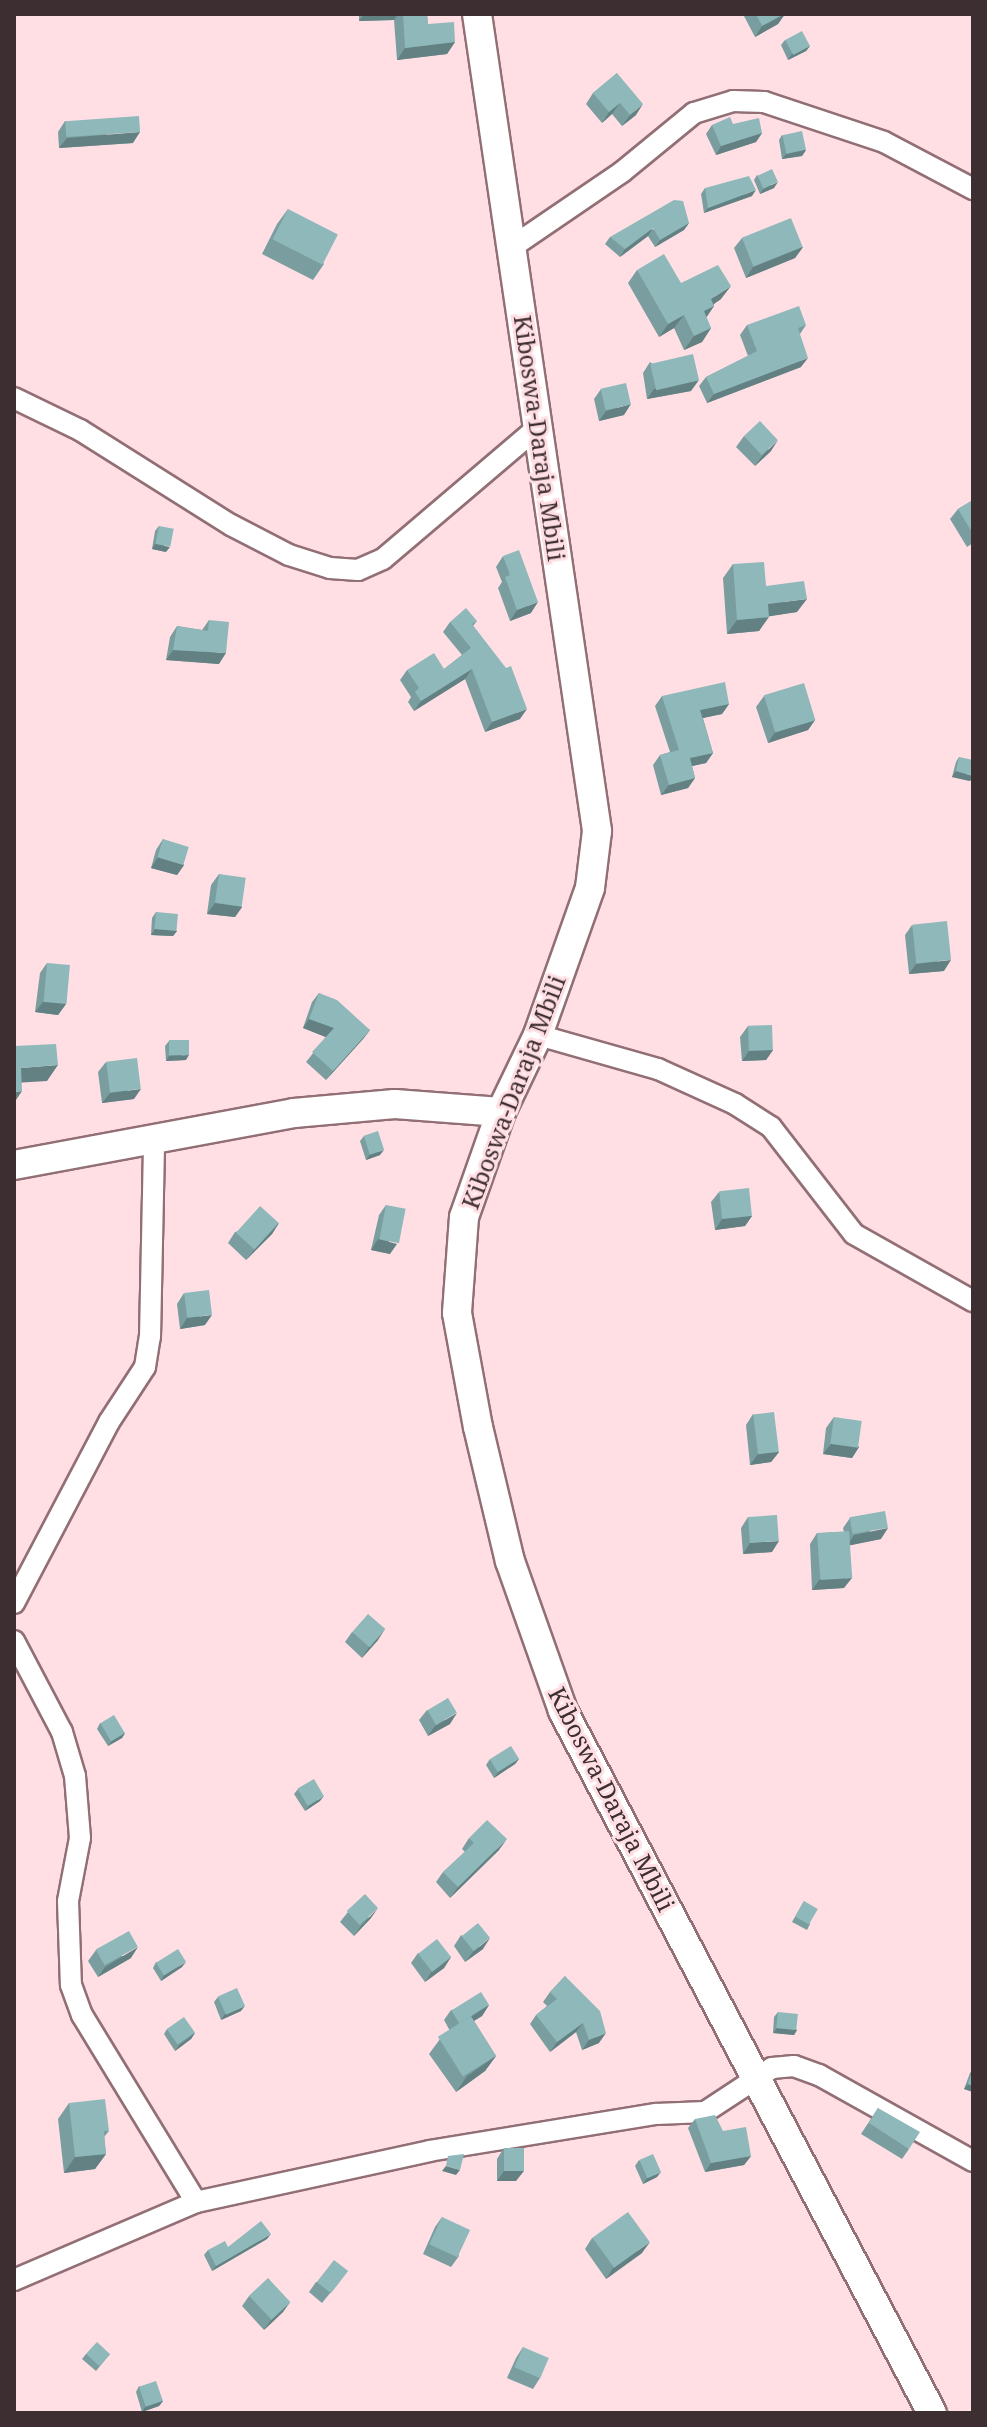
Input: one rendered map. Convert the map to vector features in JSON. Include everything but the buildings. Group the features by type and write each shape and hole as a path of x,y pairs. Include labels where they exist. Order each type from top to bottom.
{"main road":[{"name":"Kiboswa-Daraja Mbili","path":"477,14 597,831 590,888 538,1035 501,1112 464,1217 457,1313 510,1561 563,1711 932,2413"},
{"path":"14,1165 294,1113 395,1104 501,1112"}],"street":[{"path":"512,247 622,172 694,113 733,101 764,102 854,131 973,189"},
{"path":"14,398 80,430 231,525 289,555 330,568 358,570 383,559 538,427"},
{"path":"538,1035 658,1069 735,1104 771,1127 854,1234 973,1301"},
{"path":"14,1603 109,1422 145,1367 150,1337 154,1138"},
{"path":"14,1641 62,1732 75,1776 80,1838 68,1901 71,1985 90,2029 196,2202"},
{"path":"14,2280 196,2202 429,2151 656,2114 705,2112 772,2068 794,2066 819,2075 973,2161"}]}
